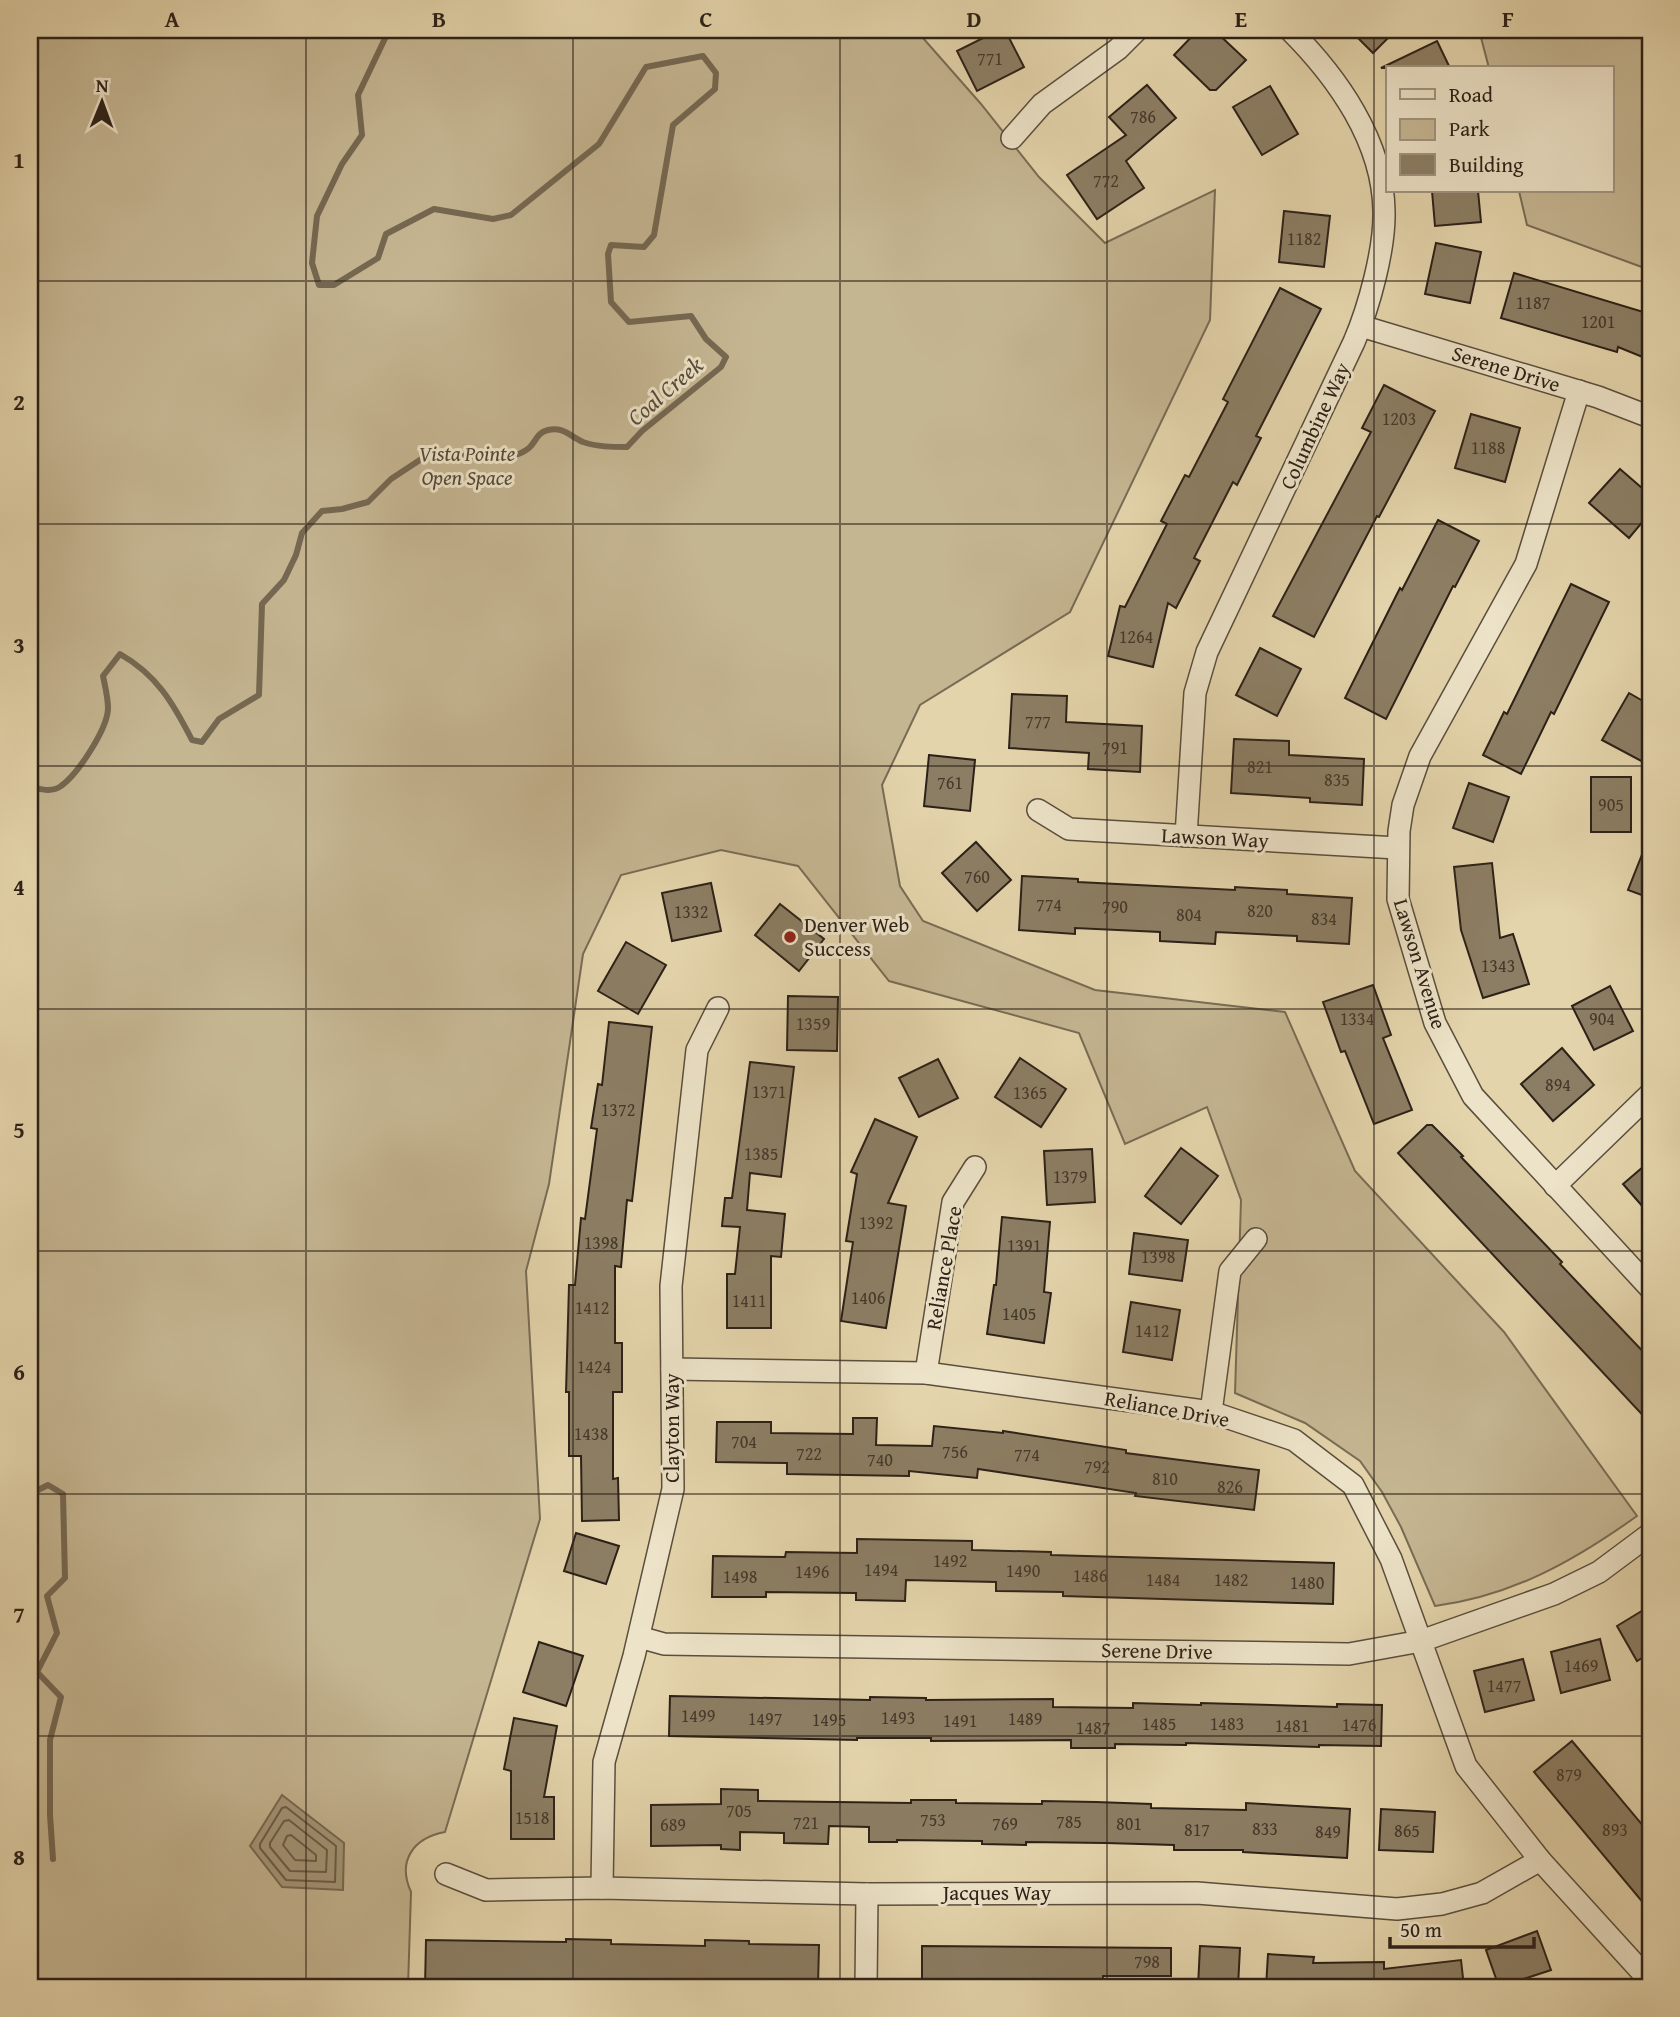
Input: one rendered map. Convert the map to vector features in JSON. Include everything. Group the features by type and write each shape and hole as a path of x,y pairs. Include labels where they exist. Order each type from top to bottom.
{"street":[{"path":"1012,138 1042,104 1118,48 1137,30"},
{"name":"Columbine Way","path":"1186,836 1195,693 1207,652 1361,326 1379,253 1384,212 1379,174 1367,140 1345,94 1290,30"},
{"name":"Serene Drive","path":"1361,326 1579,391 1650,416"},
{"name":"Lawson Avenue","path":"1579,391 1526,564 1420,756 1403,805 1397,848 1398,899 1435,1023 1473,1096 1650,1288"},
{"name":"Lawson Way","path":"1038,810 1069,829 1397,848"},
{"name":"Clayton Way","path":"602,1888 604,1762 639,1637 673,1489 671,1286 697,1050 718,1008"},
{"path":"1555,1186 1650,1094"},
{"name":"Reliance Place","path":"926,1373 953,1202 975,1167"},
{"path":"1211,1412 1230,1271 1256,1239"},
{"name":"Reliance Drive","path":"672,1369 926,1373 1211,1412 1294,1440 1353,1485 1391,1559 1466,1766 1540,1860 1650,1981"},
{"name":"Serene Drive","path":"639,1637 663,1644 1349,1654 1421,1641 1554,1594 1599,1572 1650,1534"},
{"name":"Jacques Way","path":"446,1874 486,1890 602,1888 867,1894 1197,1893 1397,1909 1442,1904 1482,1893 1540,1860"},
{"path":"867,1894 867,1986"}],"green space":[{"name":"Vista Pointe Open Space","path":"30,30 916,30 981,104 1039,177 1105,243 1215,190 1210,320 1070,612 920,705 882,785 900,886 923,921 1095,990 1285,1012 1355,1171 1504,1332 1637,1516 1590,1548 1541,1574 1490,1594 1435,1606 1401,1527 1382,1492 1360,1461 1305,1423 1235,1393 1241,1200 1207,1107 1125,1144 1079,1033 889,981 798,866 721,850 621,875 583,954 549,1184 526,1271 540,1519 445,1832 416,1845 407,1861 407,1881 411,1892 408,1987 30,1987"},
{"path":"1479,30 1650,30 1650,270 1527,225 1519,192 1614,192 1614,66 1488,66"}],"water":[{"path":"282,1795 344,1843 343,1890 282,1887 250,1846"}],"building":[{"path":"999,30 1005,30 1024,67 977,91 957,51"},
{"path":"1198,30 1214,30 1246,60 1216,90 1210,90 1174,55"},
{"path":"1350,30 1396,30 1373,53"},
{"path":"1437,41 1449,66 1386,66 1381,68"},
{"path":"1147,85 1176,118 1126,161 1144,188 1097,219 1067,175 1126,135 1109,117"},
{"path":"1270,86 1298,134 1262,155 1233,107"},
{"path":"1432,192 1478,192 1481,222 1435,226"},
{"path":"1284,211 1330,216 1324,267 1279,262"},
{"path":"1436,243 1481,252 1470,303 1425,294"},
{"path":"1514,273 1650,314 1650,360 1618,347 1617,352 1501,318"},
{"path":"1280,288 1321,309 1256,436 1261,438 1237,485 1233,482 1194,558 1200,561 1176,608 1168,603 1153,667 1108,656 1120,606 1125,607 1167,524 1161,521 1185,475 1189,477 1228,402 1223,399"},
{"path":"1384,385 1435,411 1314,637 1273,616 1371,432 1362,428"},
{"path":"1471,414 1520,428 1505,482 1455,468"},
{"path":"1620,469 1650,495 1650,513 1629,538 1589,503"},
{"path":"1438,520 1479,541 1455,587 1453,586 1386,719 1345,698 1400,588 1402,590"},
{"path":"1571,584 1609,602 1521,774 1483,755 1504,712 1507,714"},
{"path":"1260,648 1301,669 1277,716 1236,695"},
{"path":"1629,693 1650,705 1650,754 1645,763 1602,740"},
{"path":"1012,694 1067,696 1066,722 1142,726 1140,772 1088,769 1089,753 1009,748"},
{"path":"1234,739 1289,741 1289,755 1364,759 1362,805 1310,802 1310,798 1231,793"},
{"path":"929,755 975,760 970,811 924,806"},
{"path":"1591,777 1631,777 1631,832 1591,832"},
{"path":"1469,783 1509,797 1493,842 1453,828"},
{"path":"1650,837 1650,898 1628,890"},
{"path":"976,842 1011,880 977,911 942,873"},
{"path":"1492,863 1500,938 1513,934 1529,984 1483,998 1461,930 1454,867"},
{"path":"1022,876 1078,879 1078,882 1287,890 1287,894 1352,898 1349,944 1297,941 1297,936 1216,932 1215,944 1160,941 1160,932 1075,928 1075,934 1019,930"},
{"path":"711,883 721,931 672,941 662,893"},
{"name":"Denver Web Success","path":"780,904 824,939 799,971 755,935"},
{"path":"626,942 666,965 638,1014 598,991"},
{"path":"1373,985 1391,1035 1383,1038 1412,1110 1374,1124 1345,1051 1341,1052 1323,1002"},
{"path":"1610,986 1633,1031 1594,1050 1572,1006"},
{"path":"788,996 838,997 837,1051 787,1050"},
{"path":"609,1022 652,1027 632,1201 627,1200 621,1267 615,1266 615,1343 622,1343 622,1392 613,1392 613,1479 618,1478 619,1520 582,1521 581,1456 569,1456 569,1392 566,1392 569,1285 575,1285 581,1218 585,1219 597,1129 591,1128 598,1084 602,1085"},
{"path":"1562,1048 1594,1085 1553,1121 1521,1084"},
{"path":"1020,1058 1066,1089 1041,1127 995,1097"},
{"path":"938,1059 958,1098 919,1117 899,1078"},
{"path":"750,1062 794,1067 781,1177 750,1173 747,1210 785,1214 781,1257 771,1256 771,1328 727,1328 727,1274 735,1274 740,1227 722,1226 725,1198 732,1198"},
{"path":"875,1119 917,1137 888,1203 906,1206 886,1328 841,1321 853,1242 846,1241 857,1174 851,1172"},
{"path":"1427,1125 1432,1125 1463,1156 1461,1157 1650,1359 1650,1423 1398,1153"},
{"path":"1181,1148 1218,1176 1181,1224 1145,1196"},
{"path":"1092,1149 1095,1202 1047,1205 1044,1151"},
{"path":"1650,1161 1650,1215 1623,1184"},
{"path":"1002,1217 1050,1222 1044,1292 1051,1293 1044,1343 987,1334 996,1285"},
{"path":"1134,1233 1188,1240 1182,1281 1129,1274"},
{"path":"1131,1302 1180,1310 1172,1360 1123,1352"},
{"path":"853,1418 877,1418 876,1445 932,1446 934,1426 1003,1431 1126,1450 1126,1453 1259,1470 1254,1510 1135,1496 1136,1493 978,1469 977,1478 909,1471 909,1476 787,1474 787,1463 716,1462 717,1422 771,1422 771,1433 853,1434"},
{"path":"576,1533 619,1546 606,1584 564,1571"},
{"path":"857,1539 972,1541 972,1550 1051,1552 1051,1555 1334,1563 1333,1604 1063,1596 1063,1592 996,1591 996,1582 906,1580 905,1601 856,1600 856,1593 766,1592 766,1597 712,1597 713,1556 785,1557 786,1552 857,1553"},
{"path":"1650,1606 1650,1653 1637,1661 1617,1626"},
{"path":"1600,1639 1610,1680 1561,1693 1551,1652"},
{"path":"539,1642 583,1656 566,1706 523,1692"},
{"path":"1523,1659 1534,1700 1485,1712 1474,1671"},
{"path":"670,1696 870,1700 870,1697 926,1700 1053,1699 1053,1707 1133,1708 1133,1703 1337,1707 1337,1704 1382,1705 1381,1746 1186,1743 1071,1748 1071,1740 931,1741 931,1738 857,1740 669,1736"},
{"path":"514,1718 557,1726 544,1797 554,1797 554,1839 511,1839 511,1771 504,1769"},
{"path":"1572,1741 1650,1834 1650,1911 1534,1772"},
{"path":"721,1789 758,1790 758,1801 911,1803 911,1800 956,1800 956,1803 1042,1804 1042,1801 1151,1804 1151,1808 1246,1810 1246,1803 1350,1809 1347,1858 1243,1850 1174,1850 1174,1845 1026,1842 1026,1845 982,1844 982,1841 897,1840 869,1842 869,1827 829,1826 828,1844 784,1843 784,1833 740,1832 740,1850 721,1849 721,1845 651,1846 651,1805 721,1804"},
{"path":"1381,1809 1435,1812 1433,1852 1379,1850"},
{"path":"1537,1931 1551,1970 1499,1987 1486,1950"},
{"path":"566,1939 611,1940 611,1944 705,1946 705,1940 819,1945 818,1986 566,1987 566,1984 470,1982 470,1987 425,1987 426,1940 566,1942"},
{"path":"922,1946 1171,1948 1171,1976 1103,1976 1103,1987 922,1986"},
{"path":"1200,1946 1240,1948 1238,1987 1198,1987"},
{"path":"1268,1954 1314,1957 1313,1963 1384,1962 1384,1969 1461,1960 1464,1987 1266,1987"}],"waterway":[{"name":"Coal Creek","path":"30,787 46,790 57,788 68,780 83,761 98,738 107,717 108,704 103,676 120,654 144,671 163,691 192,740 202,742 219,719 259,695 262,604 284,580 296,555 302,533 322,511 368,502 391,479 432,452 482,458 508,457 529,448 541,433 553,429 563,431 588,444 627,447 642,431 721,367 726,357 706,339 691,316 629,322 611,302 608,254 611,245 644,247 654,235 673,125 715,89 716,73 703,56 646,67 599,144 511,215 493,219 434,209 386,234 378,258 334,285 319,285 312,263 317,216 342,164 362,135 358,95 389,30"},
{"path":"30,1519 36,1491 48,1485 63,1494 65,1578 47,1596 57,1633 37,1672 61,1697 50,1740 53,1859"}],"place":[{"name":"Denver Web Success","path":"790,937"}]}
